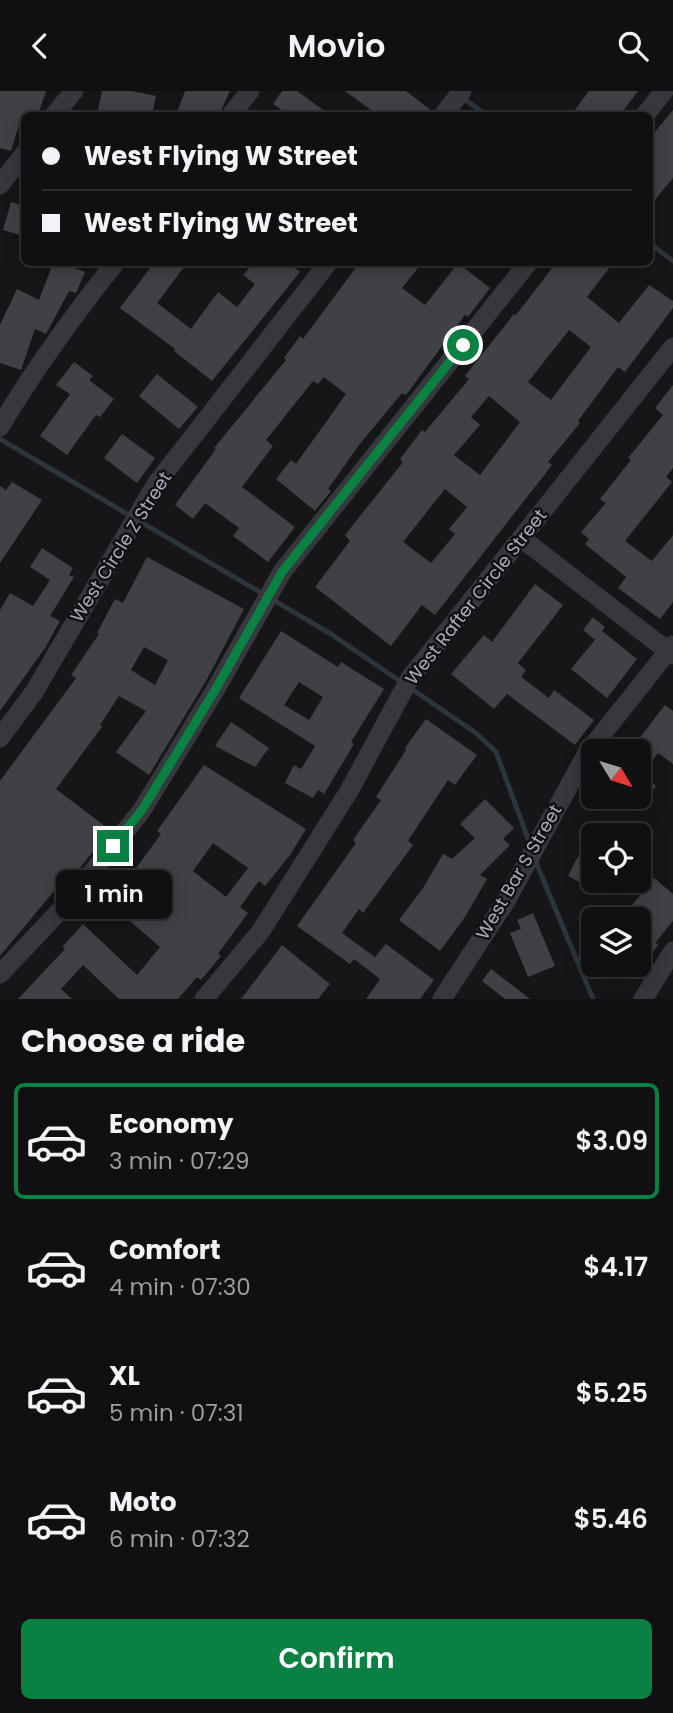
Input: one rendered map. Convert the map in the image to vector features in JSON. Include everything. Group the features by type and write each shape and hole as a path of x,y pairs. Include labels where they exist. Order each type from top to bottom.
{"street":[{"path":"56,112 74,91"},
{"path":"233,112 250,91"},
{"path":"445,112 462,91"},
{"path":"647,112 664,91"},
{"path":"0,185 21,158"},
{"path":"0,427 77,311 114,266"},
{"name":"West Circle Z Street","path":"0,738 34,692 156,484 326,266"},
{"path":"0,974 69,901 142,810 214,692 282,572 526,266"},
{"name":"West Rafter Circle Street","path":"204,999 261,931 349,791 410,678 673,347"},
{"path":"521,538 671,650"},
{"name":"West Bar S Street","path":"442,999 506,901 587,753 671,650"},
{"path":"643,999 673,951"}],"building":[{"path":"0,91 46,91 39,112 21,112 11,151 0,148"},
{"path":"102,91 132,91 156,96 153,112 98,112"},
{"path":"185,91 230,91 220,112 177,112"},
{"path":"282,91 297,91 326,112 285,112 273,104"},
{"path":"345,91 406,91 432,111 432,112 374,112"},
{"path":"589,91 638,91 622,112 573,112"},
{"path":"673,110 673,178 653,202 653,134"},
{"path":"11,202 21,205 21,235 3,230"},
{"path":"52,266 70,266 85,272 76,293 69,291 46,334 35,329 21,370 0,363 0,325 17,289 39,300"},
{"path":"152,266 185,266 157,303 191,329 218,292 237,307 255,284 243,275 251,266 292,266 300,272 212,381 120,308"},
{"path":"357,266 420,266 402,288 425,305 456,266 462,266 490,288 468,317 465,315 406,395 402,393 359,445 328,489 331,491 315,511 276,479 291,460 296,464 346,394 324,377 318,384 313,381 266,440 273,446 242,487 295,527 268,562 233,536 239,528 205,503 193,519 175,505 216,449 214,448 286,360 284,358 300,336 303,339"},
{"path":"554,266 611,266 587,297 619,323 649,285 673,301 673,308 625,372 618,367 578,421 580,423 548,462 552,465 435,615 422,605 391,646 315,587 350,541 345,535 403,462 400,459 422,430 425,432 469,379 465,376 514,314 516,315","holes":["569,330 591,347 551,400 528,382","489,396 520,422 480,475 454,455 480,425 471,417","445,489 467,507 449,529 455,534 431,563 403,542"]},
{"path":"74,362 93,376 89,380 114,399 100,417 96,415 67,455 40,436 70,394 56,385"},
{"path":"157,374 198,407 179,429 139,396"},
{"path":"673,385 673,468 666,477 672,482 625,541 652,561 673,535 673,602 660,619 618,588 626,577 585,544 589,539 581,532 606,503 600,499 631,460 628,458 663,415 655,408"},
{"path":"122,434 155,458 137,483 104,458"},
{"path":"12,482 42,500 0,563 0,486 6,490"},
{"path":"42,548 73,568 69,575 74,577 50,616 60,621 45,648 0,711 0,610 10,593 33,606 50,580 30,567"},
{"path":"147,557 244,609 206,681 149,775 116,752 146,711 119,696 100,725 102,727 56,789 110,830 60,893 58,895 54,891 0,956 0,781 76,678 71,675 99,634 97,633 115,599 123,603","holes":["144,647 168,660 155,685 131,670"]},
{"path":"535,584 563,605 518,663 526,670 521,677 549,698 554,690 594,720 575,745 507,694 494,709 451,674 484,635 492,642"},
{"path":"593,617 605,627 595,640 583,630"},
{"path":"281,631 338,667 341,662 384,689 351,742 354,744 324,794 318,790 313,798 285,783 294,765 301,769 315,746 239,698","holes":["299,682 323,697 309,720 284,705"]},
{"path":"602,631 637,659 607,698 571,669"},
{"path":"665,705 673,711 673,764 658,753 651,762 651,739 639,739"},
{"path":"426,719 477,755 455,785 448,780 408,841 413,845 363,913 359,909 342,933 375,957 386,944 434,980 420,999 366,999 380,979 354,959 350,964 297,926 356,843 353,840 381,800 376,797"},
{"path":"231,722 269,748 255,767 215,746"},
{"path":"204,765 306,829 290,855 265,886 259,881 240,907 248,913 218,954 221,956 201,980 197,977 178,999 119,999 83,965 61,989 72,999 18,999 65,949 63,946 83,924 137,975 160,947 110,904 161,834 157,831","holes":["213,843 248,868 226,897 193,871"]},
{"path":"485,799 514,828 503,839 510,845 480,875 487,879 465,917 440,951 399,920 423,888 443,854 452,859 475,838 460,824"},
{"path":"581,851 581,883 568,876"},
{"path":"654,878 673,894 673,921 655,943 658,945 651,955 651,907 631,907 642,893 651,893 651,882"},
{"path":"533,913 555,966 528,977 510,933 521,929 517,920"},
{"path":"282,945 330,984 318,999 241,999"},
{"path":"491,969 530,999 505,999 482,981"}],"waterway":[{"path":"463,98 482,112"},
{"path":"653,246 673,261"},
{"path":"0,439 331,634 476,733 496,752 530,844"},
{"path":"535,860 593,999"}],"route":[{"path":"113,846 142,810 214,692 282,572 463,345"}]}
